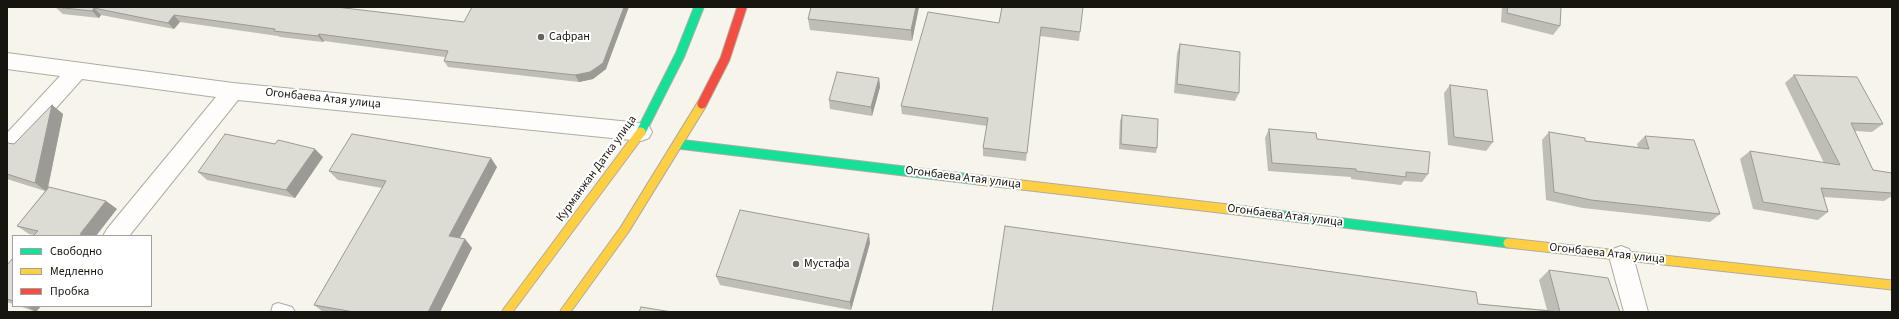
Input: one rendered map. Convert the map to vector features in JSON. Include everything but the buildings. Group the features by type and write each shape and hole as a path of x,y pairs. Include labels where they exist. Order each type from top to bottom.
{"street":[{"name":"Курманжан Датка улица","path":"507,312 641,132 680,55 699,7"},
{"path":"565,312 625,228 705,99 725,59 742,7"},
{"name":"Огонбаева Атая улица","path":"7,61 233,91 641,132"},
{"path":"7,148 78,70"},
{"path":"116,235 233,91"},
{"name":"Огонбаева Атая улица","path":"678,144 1621,256 1892,285"},
{"path":"1621,256 1636,312"}],"traffic: fast":[{"path":"641,132 680,55 699,7"},
{"path":"678,144 979,180"},
{"path":"1245,211 1508,243"}],"traffic: slow":[{"path":"565,312 625,229 702,104"},
{"path":"507,312 641,132"},
{"path":"979,180 1245,211"},
{"path":"1508,243 1892,285"}],"traffic: jam":[{"path":"702,104 725,59 742,7"}],"place":[{"name":"Сафран","path":"541,37"},
{"name":"Мустафа","path":"796,264"}]}
